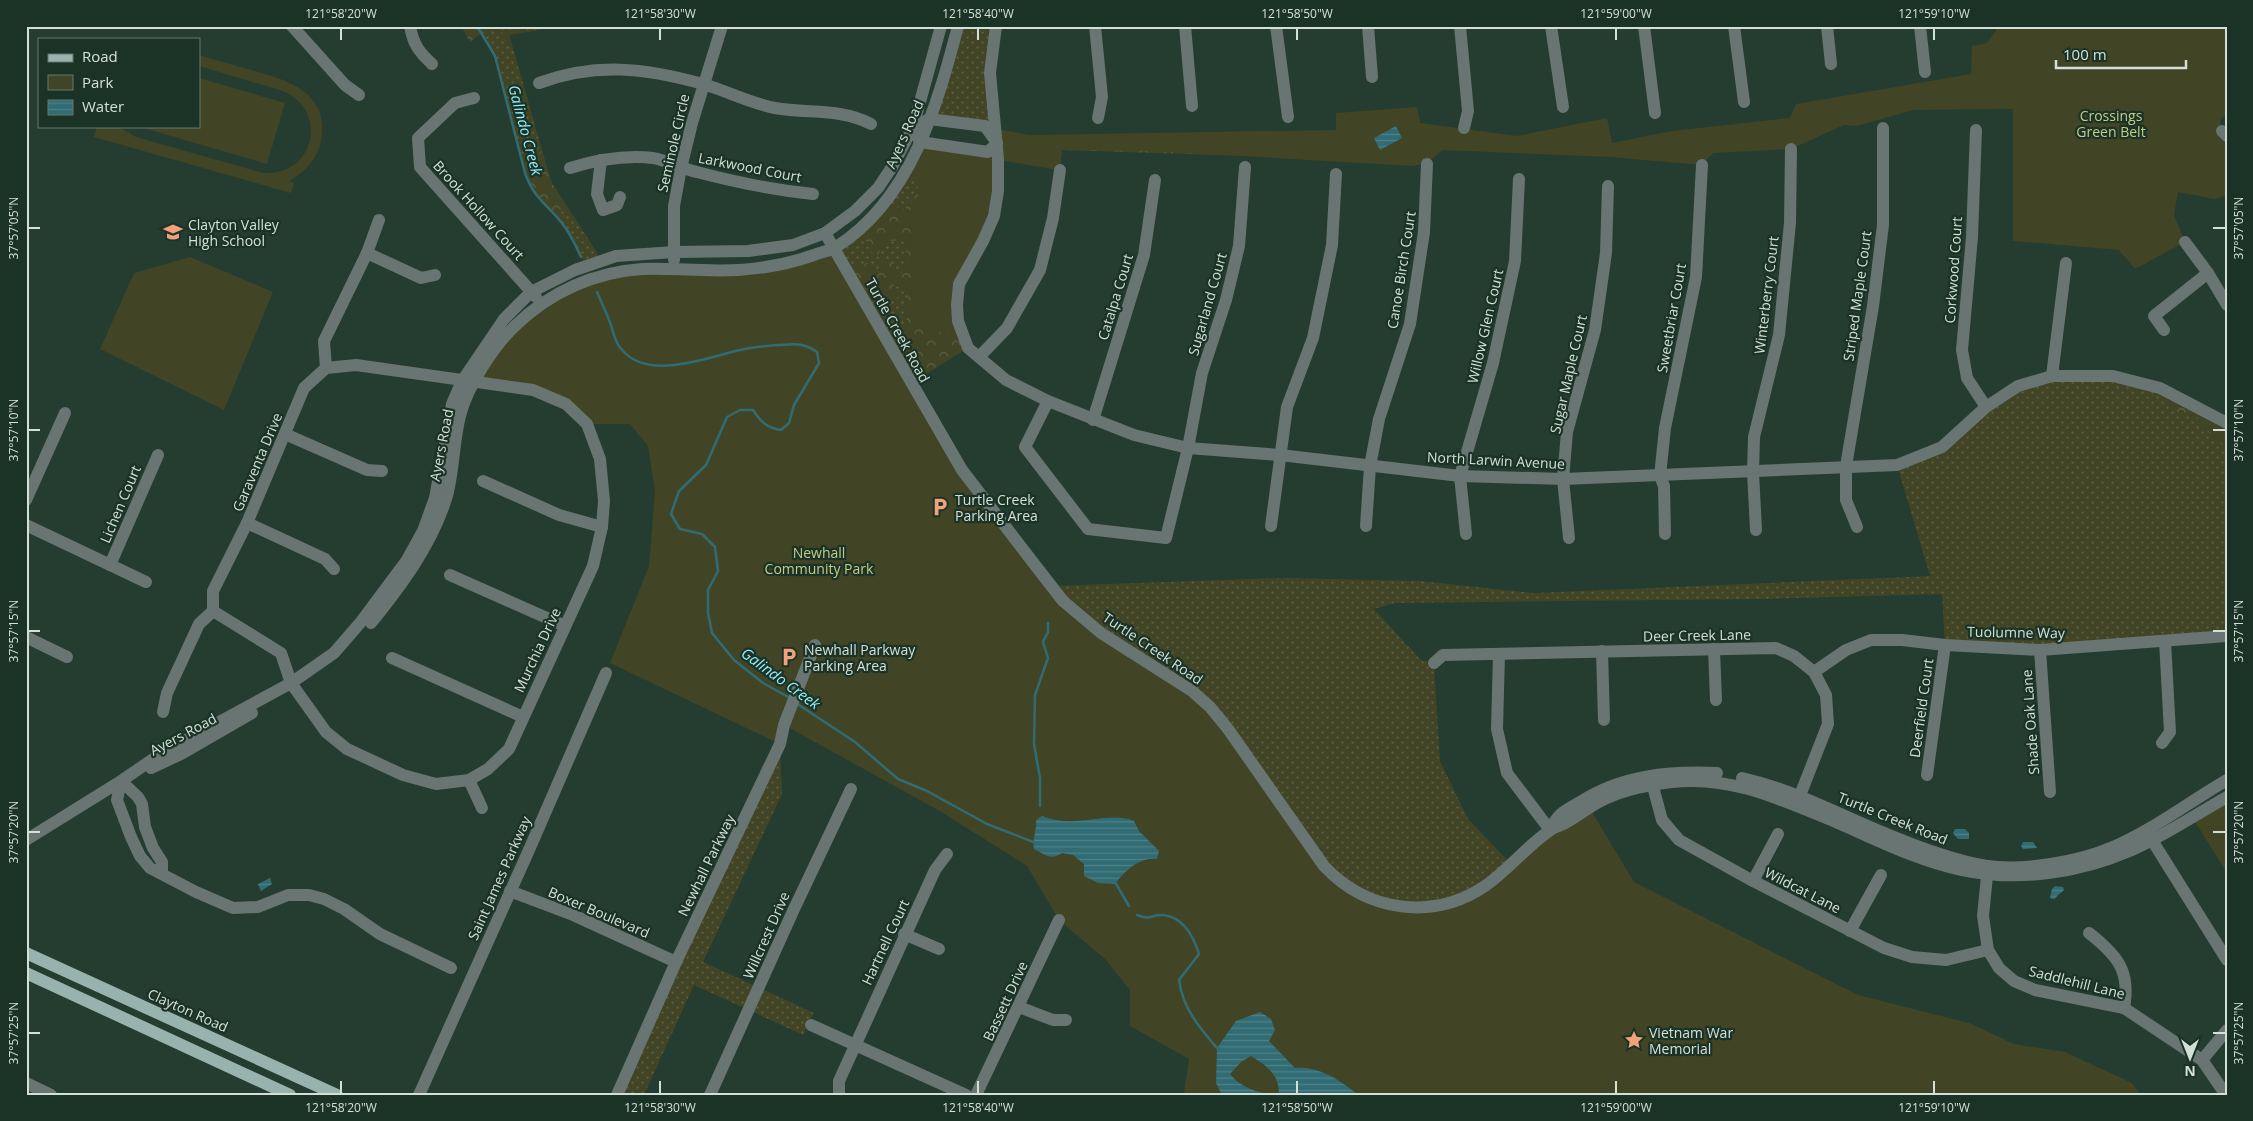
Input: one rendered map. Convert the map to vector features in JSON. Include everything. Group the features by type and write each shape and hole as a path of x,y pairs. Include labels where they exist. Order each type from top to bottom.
{"main road":[{"name":"Clayton Road","path":"26,953 337,1095"},
{"path":"26,973 290,1095"}],"street":[{"path":"292,26 345,85 359,95"},
{"path":"410,26 412,40 417,51 432,64"},
{"name":"Seminole Circle","path":"674,269 674,206 681,168 703,84 722,26"},
{"name":"Ayers Road","path":"294,686 334,653 360,623 407,560 422,531 435,498 452,404 462,381 504,319 531,292 575,270 616,256 674,252 757,250 793,246 825,233 855,211 878,188 892,167 913,127 941,26"},
{"name":"Ayers Road","path":"26,840 121,781 181,754 294,686 336,659 370,624 400,587 429,539 446,498 460,414 475,381 514,326 542,303 573,286 610,275 641,269 738,271 770,268 835,248 866,222 906,173 920,142 947,67 958,26"},
{"name":"North Larwin Avenue","path":"996,26 990,73 997,143 998,192 994,216 983,241 959,284 958,321 968,348 1006,380 1048,401 1134,435 1188,448 1280,455 1460,476 1563,479 1897,465 1942,447 1986,407 2018,386 2052,376 2113,376 2160,388 2227,423"},
{"path":"1095,26 1102,97 1098,118"},
{"path":"1185,26 1192,106"},
{"path":"1276,26 1288,117"},
{"path":"1368,26 1372,77"},
{"path":"1460,26 1468,111 1464,128"},
{"path":"1551,26 1563,107"},
{"path":"1644,26 1655,113"},
{"path":"1734,26 1744,102"},
{"path":"1827,26 1832,64"},
{"path":"1920,26 1925,72"},
{"path":"539,83 583,71 632,69 703,84 774,108 847,114 871,124"},
{"name":"Brook Hollow Court","path":"474,98 455,103 418,138 420,167 542,303"},
{"path":"928,119 985,126 997,143 988,152 920,142 913,127 928,119"},
{"name":"Striped Maple Court","path":"1857,527 1846,500 1846,466 1873,306 1883,226 1883,128"},
{"name":"Corkwood Court","path":"1976,130 1972,237 1962,350 1968,378 1986,407"},
{"name":"Winterberry Court","path":"1756,530 1753,472 1754,437 1779,335 1790,223 1791,149"},
{"name":"Larkwood Court","path":"570,168 601,160 654,158 681,168 776,190 813,194"},
{"path":"601,160 597,194 604,210 617,205 620,197"},
{"name":"Canoe Birch Court","path":"1366,526 1370,466 1380,419 1410,324 1424,232 1427,164"},
{"name":"Sweetbriar Court","path":"1665,534 1664,486 1660,476 1665,428 1696,277 1702,165"},
{"name":"Sugarland Court","path":"1048,401 1025,447 1088,529 1166,538 1188,448 1202,373 1226,300 1239,246 1245,167"},
{"path":"978,357 1007,328 1040,270 1053,218 1060,170"},
{"path":"1271,526 1287,407 1313,338 1332,245 1336,174"},
{"name":"Willow Glen Court","path":"1460,476 1494,363 1515,261 1519,179"},
{"name":"Catalpa Court","path":"1093,420 1144,255 1155,180"},
{"name":"Sugar Maple Court","path":"1569,538 1563,479 1567,432 1595,330 1606,253 1608,186"},
{"path":"379,220 368,253 324,341 326,368 356,365 462,381 475,381"},
{"name":"Turtle Creek Road","path":"825,233 962,470 1063,601 1100,633 1192,691 1210,707 1228,729 1315,854 1333,876 1366,898 1381,904 1418,908 1453,903 1468,897 1488,884 1550,830 1566,823 1607,798 1652,780 1725,782 1798,800 1931,862 1962,870 2035,866 2076,859 2150,834 2227,797"},
{"path":"2185,242 2208,273 2227,306"},
{"path":"368,253 421,278 435,275"},
{"path":"2052,376 2066,263"},
{"path":"2164,330 2154,316 2208,273"},
{"name":"Garaventa Drive","path":"212,611 213,591 248,523 304,388 326,368"},
{"name":"Murchia Drive","path":"294,686 326,732 347,749 402,775 436,784 469,780 488,769 509,749 593,566 602,527 604,501 600,459 587,424 566,404 533,390 475,381"},
{"path":"26,500 65,413"},
{"path":"285,434 367,470 382,471"},
{"name":"Lichen Court","path":"110,565 158,455"},
{"path":"1460,476 1466,534"},
{"path":"483,481 559,515 602,527"},
{"path":"248,523 325,559 334,569"},
{"path":"26,525 146,582"},
{"path":"450,575 565,626"},
{"path":"163,712 167,693 200,624 212,611 281,653 294,686"},
{"path":"26,636 67,657"},
{"name":"Tuolumne Way","path":"1814,672 1846,650 1872,640 1902,640 1945,645 2040,650 2227,636"},
{"path":"2162,743 2170,732 2165,641"},
{"name":"Newhall Parkway","path":"617,1095 676,962 780,744 788,715 815,645"},
{"name":"Deerfield Court","path":"1927,775 1945,645"},
{"name":"Deer Creek Lane","path":"1434,663 1443,655 1776,648 1794,656 1814,672 1826,695 1828,724 1798,800"},
{"path":"1714,650 1716,700"},
{"name":"Shade Oak Lane","path":"2040,650 2050,792"},
{"path":"1602,651 1604,720"},
{"path":"1499,654 1497,728 1507,773 1550,830"},
{"path":"392,658 523,717"},
{"name":"Saint James Parkway","path":"419,1095 606,673"},
{"path":"469,780 482,808"},
{"name":"Wildcat Lane","path":"1652,780 1662,820 1679,840 1850,931 1884,948 1912,957 1946,960 1988,950"},
{"name":"Turtle Creek Road","path":"2150,834 2227,780"},
{"path":"162,873 162,862 153,848 145,827 142,804 138,797 121,781 116,800 131,837 150,868 196,892 233,908 258,907 288,894 309,894 344,909 380,934 451,968"},
{"name":"Willcrest Drive","path":"710,1095 850,789"},
{"path":"1753,881 1778,834"},
{"path":"2150,834 2227,960"},
{"name":"Hartnell Court","path":"839,1095 839,1081 904,934 935,870 947,854"},
{"name":"Saddlehill Lane","path":"1987,870 1983,916 1988,950 1998,968 2014,981 2035,990 2124,1008 2202,1060 2226,1095"},
{"path":"1850,931 1881,875"},
{"name":"Boxer Boulevard","path":"510,891 573,915 676,962"},
{"name":"Bassett Drive","path":"976,1095 1059,920"},
{"path":"2089,933 2109,948 2125,972 2128,990 2124,1008"},
{"path":"904,934 939,949"},
{"path":"1019,1007 1053,1020 1066,1020"},
{"path":"810,1025 966,1095"},
{"path":"2202,1060 2227,1030"},
{"path":"26,1083 51,1095"}],"green space":[{"path":"461,26 477,26 482,33 470,42"},
{"path":"477,26 498,26 513,48 542,150 532,164 522,162 495,56"},
{"path":"498,26 564,26 509,35 513,48"},
{"path":"958,26 996,26 996,129 929,119"},
{"name":"Crossings Green Belt","path":"1999,26 2227,26 2227,114 2220,120 2222,131 2227,136 2227,195 2215,199 2178,192 2174,215 2185,242 2135,269 2119,250 2013,241 2013,109 1913,110 1857,126 1844,125 1791,149 1713,153 1702,165 1610,157 1442,150 1427,164 1411,166 1155,151 1062,150 1060,170 998,160 998,191 959,284 962,331 945,334 926,327 911,306 912,228 921,180 906,173 920,142 988,152 996,129 1029,135 1336,130 1336,113 1417,107 1420,123 1517,136 1607,118 1612,143 1672,131 1790,118 1796,104 1971,74 1972,46 1987,43"},
{"path":"200,55 278,78 303,91 312,99 319,110 322,124 321,140 314,159 289,181 294,183 291,193 94,137 96,128 120,128 136,137 263,173 281,171 295,164 305,153 310,139 311,125 306,111 296,99 280,90 200,66"},
{"path":"200,78 285,103 267,164 144,128 200,128"},
{"path":"996,129 1029,135 1203,136 1215,132 1284,131 1247,156 1062,150 1060,170 998,159 964,167 962,331 968,348 921,377 914,368 906,374 897,358 903,341 907,315 903,288 893,283 898,298 887,301 859,290 846,267 867,263 877,274 880,263 888,259 902,275 907,243 900,240 885,242 876,258 870,249 865,235 868,223 883,203 908,211 921,179 906,173 988,152"},
{"path":"542,150 552,183 575,218 559,209 554,214 530,185 522,162 532,164"},
{"path":"906,173 922,179 908,211 883,203"},
{"path":"559,209 575,218 602,261 586,266 565,227 554,214"},
{"path":"866,222 876,257 885,242 900,240 907,243 902,275 877,275 846,267 835,248"},
{"name":"Newhall Community Park","path":"835,248 935,426 1063,601 1192,691 1315,854 1381,904 1453,903 1589,807 1634,882 1858,995 1969,1023 2014,1044 2065,1052 2132,1083 2141,1095 1187,1095 1184,1092 1189,1059 1130,1026 1130,990 1105,959 1059,920 1027,866 938,810 784,725 780,744 610,663 649,566 655,491 648,446 630,424 587,424 566,404 475,381 542,303 609,275 738,271"},
{"path":"190,257 273,292 224,410 100,349 134,273"},
{"path":"893,283 903,288 907,315 903,341 897,358 859,290"},
{"path":"2052,376 2113,376 2160,388 2185,415 2197,416 2203,427 2227,451 2227,636 2040,650 1945,645 1942,594 1762,599 1396,603 1374,609 1421,660 1434,663 1440,761 1468,819 1511,864 1488,884 1418,908 1347,886 1101,633 1051,586 1282,578 1420,581 1534,593 1930,576 1897,465 1942,447 1986,407"},
{"path":"2169,393 2227,423 2227,451 2203,427 2197,416 2185,415 2170,410"},
{"path":"780,744 782,794 703,962 814,1013 803,1035 694,985 644,1095 617,1095"},
{"path":"2227,797 2227,873 2192,817"}],"water":[{"path":"1396,126 1402,138 1380,150 1374,138"},
{"path":"1042,816 1067,821 1124,818 1134,821 1139,831 1159,851 1157,859 1144,860 1138,863 1123,874 1115,884 1098,883 1084,876 1084,864 1073,855 1062,853 1051,857 1034,849 1036,820"},
{"path":"1955,829 1965,829 1969,833 1969,839 1958,839 1953,833"},
{"path":"2023,842 2033,842 2037,848 2023,849 2021,846"},
{"path":"270,878 272,884 261,891 258,884"},
{"path":"2055,886 2063,887 2064,890 2054,899 2050,898 2052,889"},
{"path":"1260,1012 1271,1019 1275,1030 1269,1041 1295,1068 1312,1069 1329,1075 1358,1095 1222,1095 1216,1083 1217,1048 1236,1021","holes":["1251,1056 1271,1071 1277,1081 1279,1094 1252,1090 1230,1074 1241,1062"]}],"waterway":[{"name":"Galindo Creek","path":"477,26 495,56 525,173 529,182 533,190 567,229 581,257"},
{"name":"Galindo Creek","path":"597,292 620,348 634,360 648,364 663,366 680,364 745,349 778,345 803,345 817,352 819,363 794,405 789,423 781,430 772,428 762,421 753,410 740,410 727,417 706,465 679,491 671,514 680,529 702,534 715,547 718,571 708,590 708,613 712,633 734,660 763,683 790,698"},
{"path":"1040,806 1040,778 1034,744 1035,695 1048,658 1043,642 1048,632 1048,623"},
{"name":"Galindo Creek","path":"796,703 855,742 898,779 927,791 987,824 1036,843"},
{"name":"Galindo Creek","path":"1115,882 1129,906"},
{"name":"Galindo Creek","path":"1137,915 1146,917 1164,915 1171,917 1183,924 1191,935 1199,954 1179,980 1181,990 1193,1017 1217,1048 1220,1048"}],"place":[{"name":"Clayton Valley High School","path":"173,232"},
{"name":"Turtle Creek Parking Area","path":"940,507"},
{"name":"Newhall Parkway Parking Area","path":"789,657"},
{"name":"Vietnam War Memorial","path":"1634,1040"}]}
